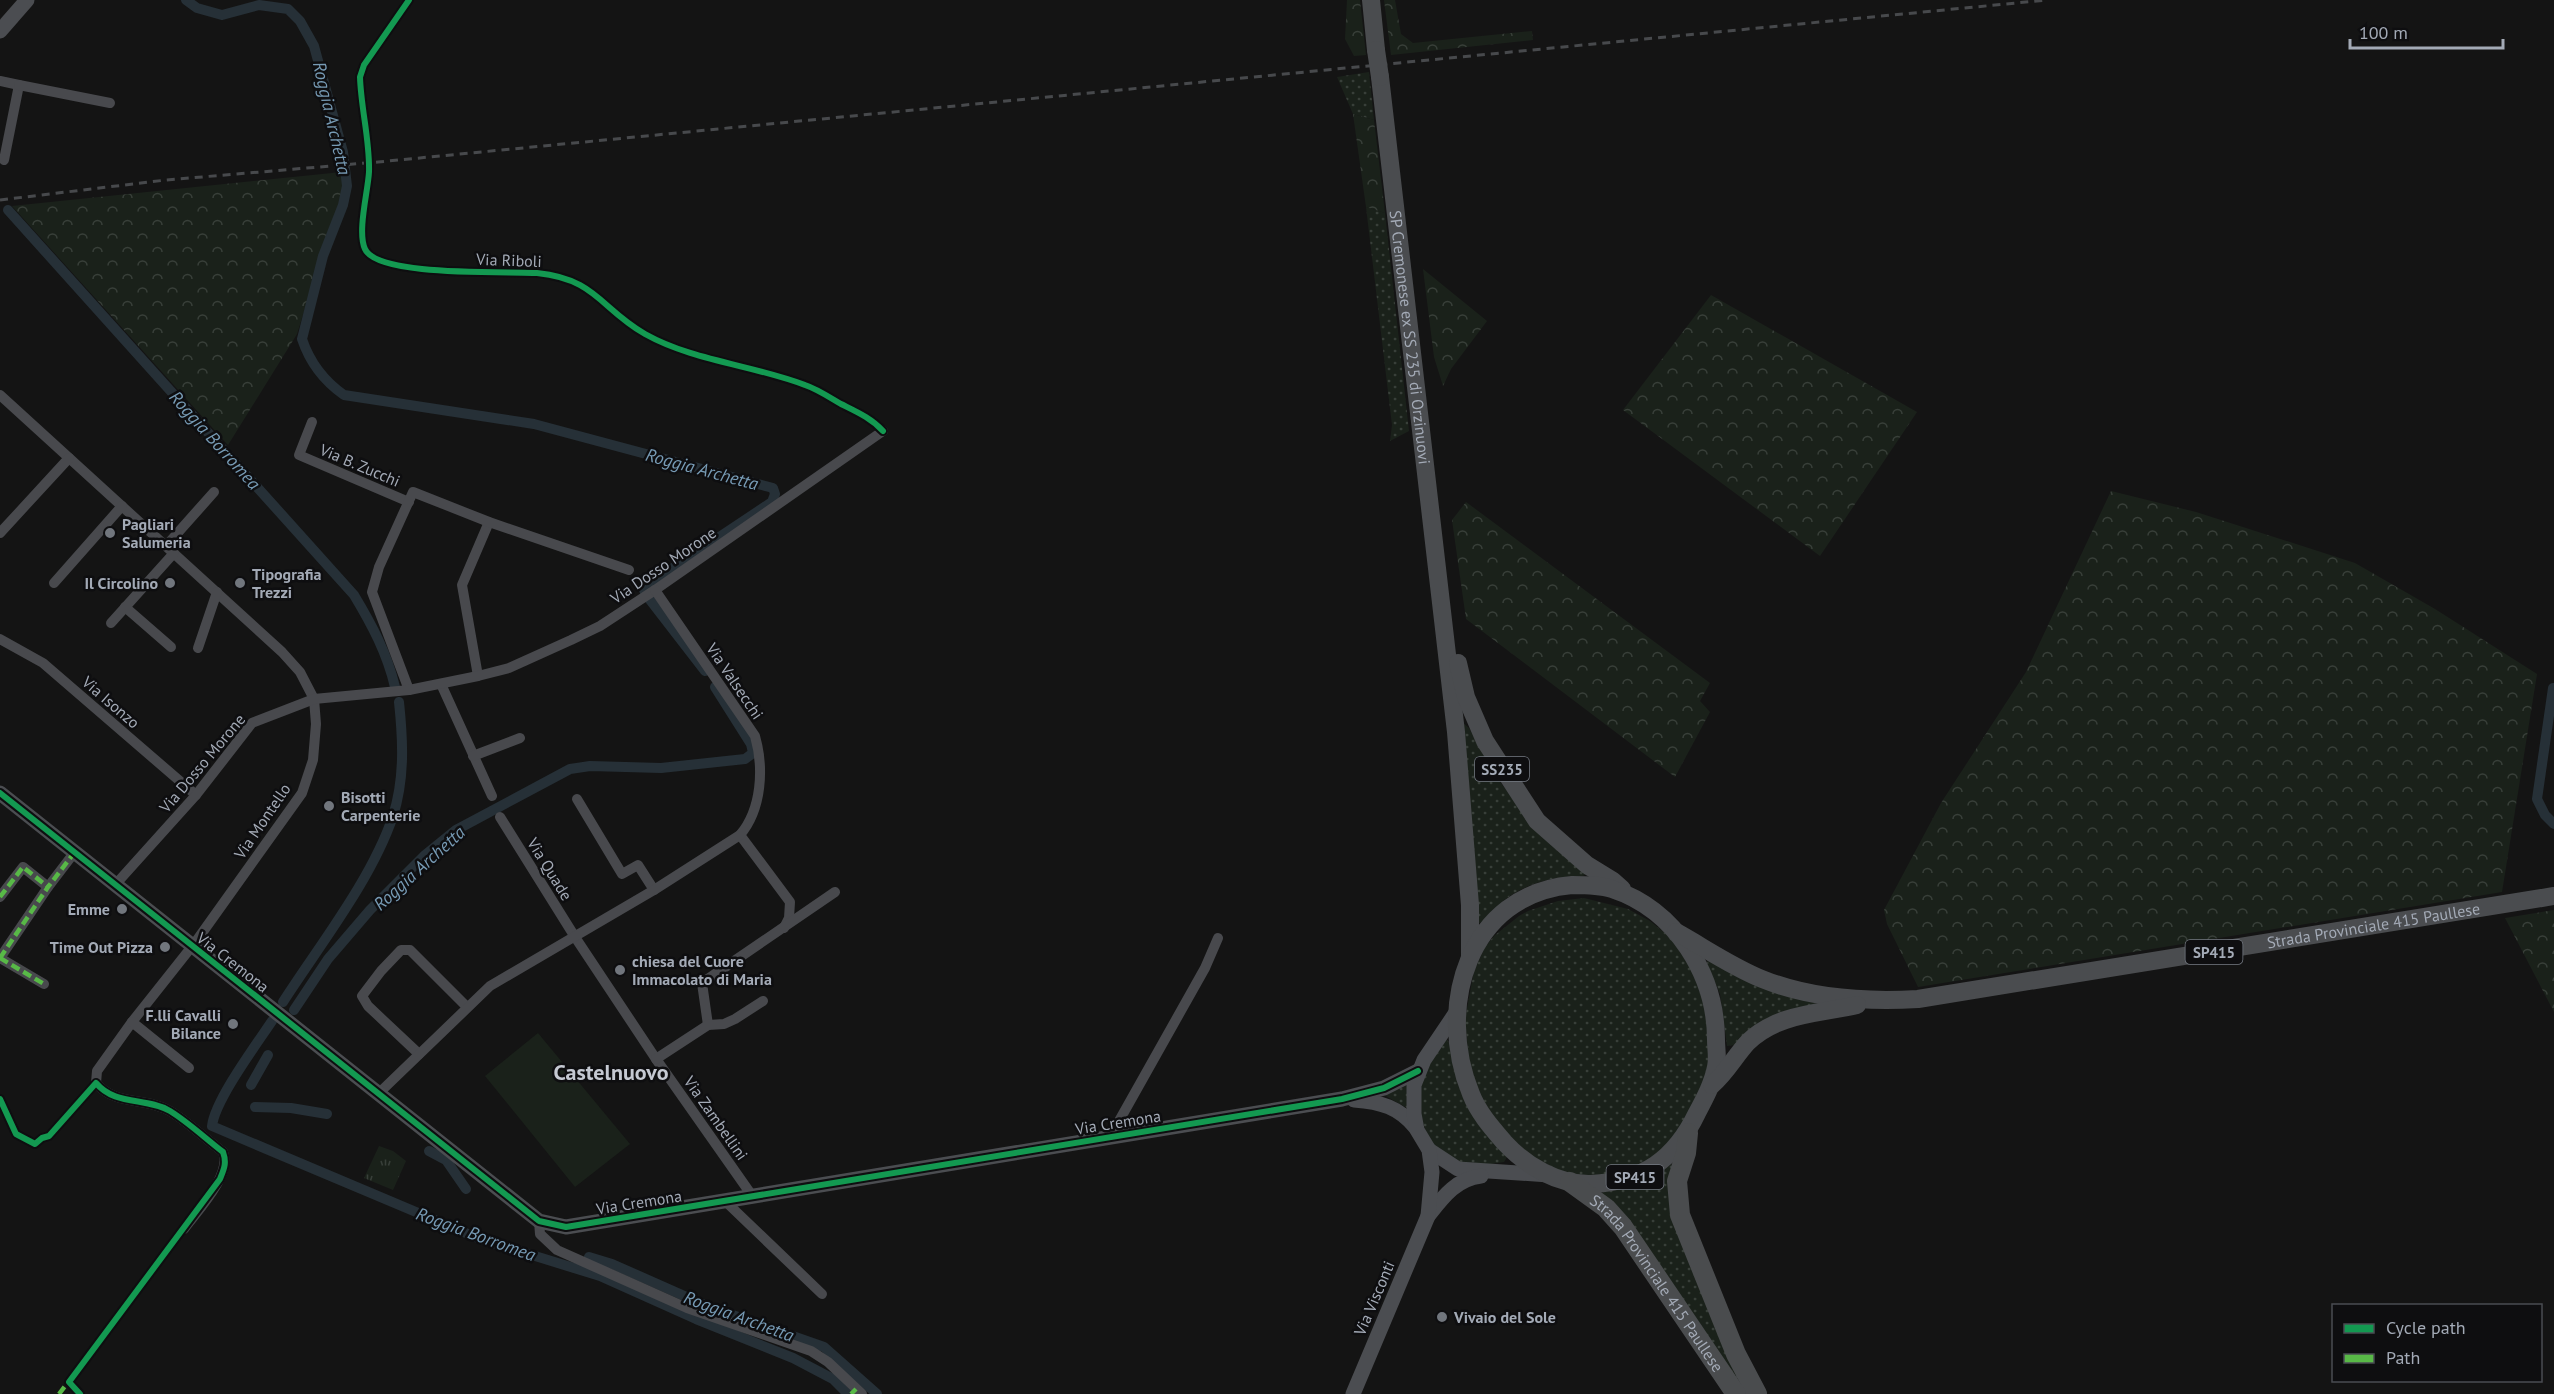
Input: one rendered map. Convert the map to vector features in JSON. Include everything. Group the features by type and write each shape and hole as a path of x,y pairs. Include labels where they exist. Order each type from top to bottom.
{"highway":[{"name":"Strada Provinciale 415 Paullese","path":"1688,1133 1686,1153 1677,1181 1680,1215 1736,1354 1757,1394"},
{"name":"Strada Provinciale 415 Paullese","path":"1570,1182 1606,1208 1623,1227 1736,1394"}],"main road":[{"name":"SP Cremonese ex SS 235 di Orzinuovi","path":"1371,0 1440,599"},
{"name":"SS235","path":"1440,599 1466,697 1485,741 1500,767 1537,821 1587,865 1613,881 1630,897"},
{"name":"SS235","path":"1440,599 1457,744 1470,905 1470,956"},
{"name":"SP415","path":"1572,885 1604,887 1630,897 1676,932 1692,953 1712,997 1716,1020 1716,1065 1711,1086 1688,1133 1671,1154 1651,1169 1632,1178 1590,1184 1570,1182 1549,1175 1515,1154 1487,1122 1476,1104 1461,1062 1457,1011 1470,956 1484,933 1500,913 1529,894 1554,886 1572,885"},
{"name":"Strada Provinciale 415 Paullese","path":"1711,1086 1725,1073 1748,1043 1767,1028 1802,1014 1874,1001 1918,999 2554,896"},
{"name":"Strada Provinciale 415 Paullese","path":"1676,932 1763,980 1795,991 1874,1001"}],"street":[{"path":"0,31 27,0"},
{"path":"0,81 110,103"},
{"path":"4,160 20,85"},
{"name":"Via Montello","path":"0,395 282,652 300,672 314,699 316,724 313,760 302,793 192,947 132,1022 97,1071 96,1083 104,1093 118,1099 169,1110 223,1152 226,1166 220,1179 184,1229"},
{"name":"Via B. Zucchi","path":"312,422 299,455 409,502"},
{"name":"Via Dosso Morone","path":"115,885 196,795 252,723 314,699 410,690 509,668 571,640 600,626 883,431"},
{"path":"0,533 69,458"},
{"path":"111,623 214,492"},
{"name":"Via B. Zucchi","path":"410,690 372,591 376,576 413,492 489,522 629,570"},
{"path":"54,583 122,506"},
{"path":"478,676 462,585 489,522"},
{"path":"198,648 217,592"},
{"name":"Via Valsecchi","path":"378,1094 490,986 654,891 740,836 750,823 755,811 761,757 755,736 649,593"},
{"path":"125,607 171,647"},
{"name":"Via Isonzo","path":"0,639 43,663 196,795"},
{"path":"441,684 492,796"},
{"path":"473,756 520,738"},
{"name":"Via Cremona","path":"1,796 539,1221 566,1227 1342,1099 1384,1088 1418,1071"},
{"path":"577,799 622,874 638,865 654,891"},
{"name":"Via Quade","path":"500,817 575,937"},
{"path":"740,836 790,902 789,918 784,928"},
{"path":"44,984 0,958 74,853"},
{"path":"0,897 23,867 48,887"},
{"path":"708,1025 702,983 836,892"},
{"name":"Via Zambellini","path":"575,937 656,1059 753,1197"},
{"name":"Via Cremona","path":"1110,1137 1205,968 1218,938"},
{"path":"419,1054 368,1006 362,996 401,950 410,950 467,1007"},
{"path":"656,1059 708,1025 724,1024 763,1000"},
{"path":"1428,1216 1432,1172 1429,1150 1417,1130 1412,1097 1418,1071 1457,1011"},
{"path":"132,1022 189,1068"},
{"name":"Via Cremona","path":"1342,1099 1387,1104 1407,1117 1417,1130"},
{"path":"1429,1150 1458,1169 1549,1175"},
{"path":"1428,1216 1459,1183 1470,1177 1500,1173"},
{"path":"725,1201 822,1294"},
{"name":"Via Visconti","path":"1353,1394 1428,1216"},
{"path":"539,1221 540,1234 557,1250 687,1308 811,1351 828,1362 862,1394"}],"green space":[{"path":"1347,0 1360,0 1366,55 1354,56 1345,39"},
{"path":"1384,0 1395,0 1401,34 1413,43 1532,31 1533,40 1391,55"},
{"path":"1369,72 1374,120 1353,114 1337,77"},
{"path":"1353,114 1374,120 1385,213 1366,207"},
{"path":"342,172 343,183 339,208 297,334 228,445 12,206"},
{"path":"1366,207 1385,213 1409,431 1390,441 1392,425"},
{"path":"1423,269 1487,321 1451,369 1443,386 1434,357"},
{"path":"1711,295 1917,412 1820,556 1623,410"},
{"path":"2111,491 2196,512 2355,563 2435,609 2537,674 2502,892 1918,987 1887,924 1884,910 1941,803 2026,672"},
{"path":"1466,502 1710,683 1700,701 1710,712 1675,777 1466,619 1452,520"},
{"path":"1462,722 1469,728 1498,779 1522,811 1586,874 1553,879 1524,888 1503,901 1480,923 1476,922"},
{"path":"1584,898 1628,909 1650,921 1670,937 1696,976 1707,1000 1709,1084 1700,1106 1648,1165 1589,1179 1553,1169 1520,1149 1494,1118 1478,1094 1469,1062 1465,1019 1474,971 1485,947 1494,936 1528,911 1558,901"},
{"path":"2554,910 2554,1012 2505,918"},
{"path":"1708,960 1816,1003 1734,1045 1727,1046 1720,994 1707,963"},
{"path":"538,1033 630,1144 575,1187 485,1076"},
{"path":"1447,1039 1507,1157 1504,1162 1471,1167 1441,1154 1428,1137 1420,1115 1423,1074"},
{"path":"1410,1081 1407,1108 1384,1095"},
{"path":"379,1146 393,1151 406,1161 393,1190 364,1178"},
{"path":"1673,1163 1669,1201 1672,1218 1741,1385 1601,1195 1603,1192 1640,1183"}],"waterway":[{"name":"Roggia Archetta","path":"186,0 197,8 222,15 259,5 288,9 300,21 314,46 343,152 347,186 343,205 323,256 302,339 314,364 337,390 344,395 534,424 773,488 775,494 772,502 643,588 705,671"},
{"name":"Roggia Borromea","path":"8,210 354,595 388,662 395,687"},
{"name":"Roggia Archetta","path":"294,1010 328,959 370,910 424,856 456,830 570,769 590,766 661,768 745,759 753,753 751,744 715,687"},
{"path":"2553,688 2537,799 2545,815 2554,824"},
{"name":"Roggia Borromea","path":"283,1002 358,888 384,840 400,788 402,759 399,702"},
{"name":"Roggia Borromea","path":"272,1021 228,1088 220,1102 212,1126 480,1239 600,1276 696,1319 793,1358 833,1379 848,1394"},
{"name":"Roggia Archetta","path":"251,1085 268,1055"},
{"name":"Roggia Archetta","path":"255,1107 291,1108 327,1114"},
{"name":"Roggia Archetta","path":"429,1151 446,1160 466,1189"},
{"name":"Roggia Archetta","path":"589,1257 612,1264 707,1306 824,1347 877,1394"}],"railway":[{"path":"0,200 166,180 378,162 2047,0"}],"marked path":[{"path":"0,958 74,853"},
{"path":"0,897 23,867 48,887"},
{"path":"0,958 44,984"},
{"path":"59,1394 72,1377"},
{"path":"851,1394 856,1389"}],"cycle path":[{"name":"Via Riboli","path":"409,0 364,65 360,77 369,160 362,222 365,249 375,258 417,268 444,271 537,273 572,281 585,288 645,334 683,351 765,372 810,387 874,422 883,431"},
{"path":"0,793 539,1221 566,1227 1342,1099 1384,1088 1418,1071"},
{"path":"0,1099 16,1134 35,1144 49,1136 96,1083 112,1095 170,1111 223,1152 225,1159 220,1179 69,1382 80,1394"}],"place":[{"name":"Pagliari Salumeria","path":"110,533"},
{"name":"Il Circolino","path":"170,583"},
{"name":"Tipografia Trezzi","path":"240,583"},
{"name":"Bisotti Carpenterie","path":"329,806"},
{"name":"Emme","path":"122,909"},
{"name":"Time Out Pizza","path":"165,947"},
{"name":"chiesa del Cuore Immacolato di Maria","path":"620,970"},
{"name":"F.lli Cavalli Bilance","path":"233,1024"},
{"name":"Vivaio del Sole","path":"1442,1317"}],"district":[{"name":"Castelnuovo","path":"611,1072"}]}
